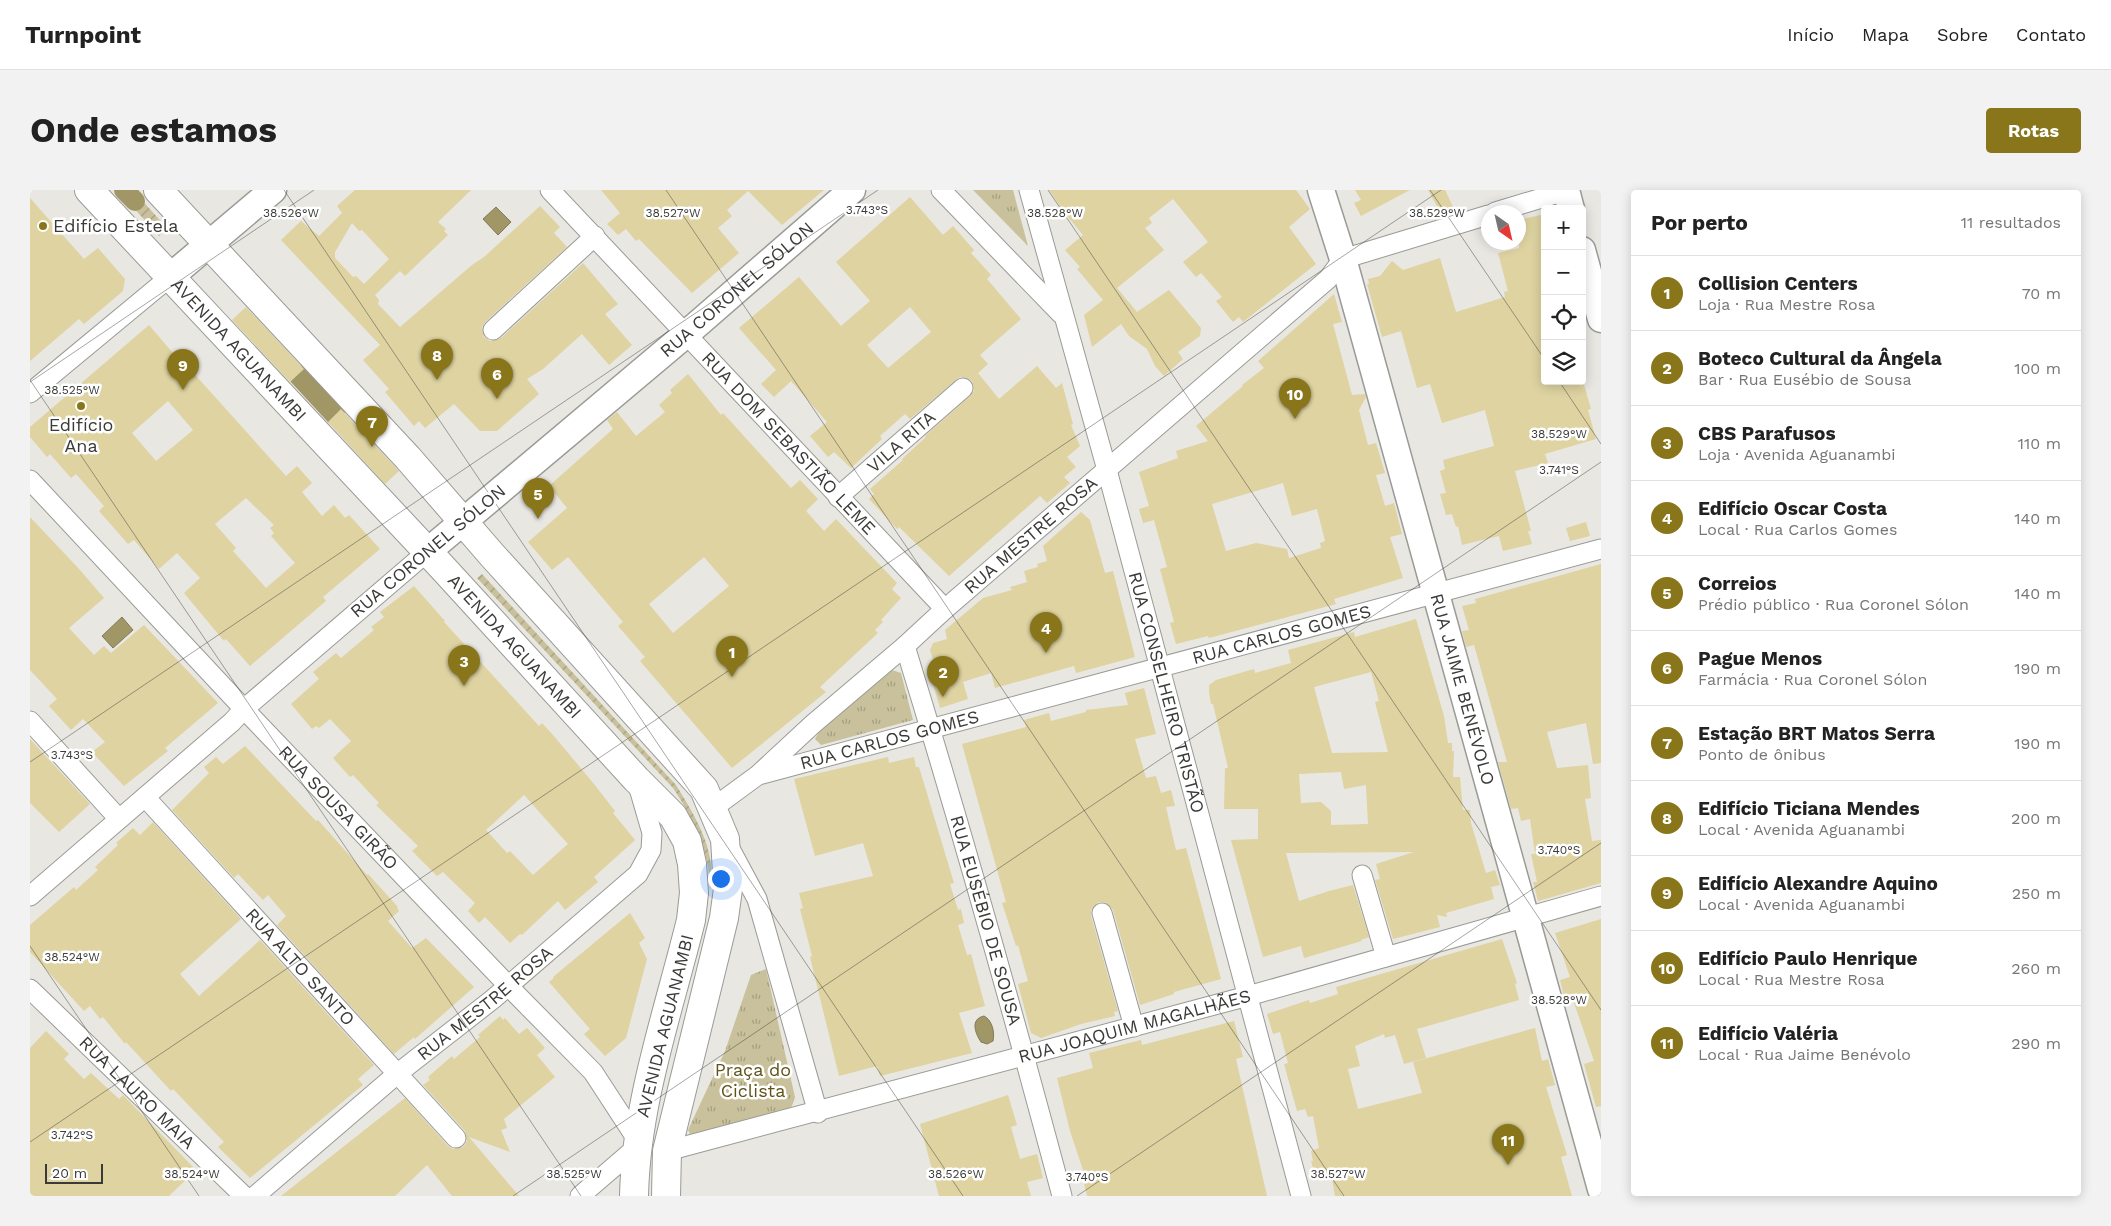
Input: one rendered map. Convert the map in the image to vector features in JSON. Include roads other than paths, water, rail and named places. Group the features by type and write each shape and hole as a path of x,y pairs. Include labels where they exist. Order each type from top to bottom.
{"main road":[{"name":"AVENIDA AGUANAMBI","path":"89,190 428,552 636,779 673,816 687,841 692,864 694,893 691,920 646,1101 638,1144 634,1196"},
{"name":"AVENIDA AGUANAMBI","path":"158,190 408,458 492,556 704,789 725,839 728,889 724,918 668,1151 666,1196"}],"street":[{"path":"30,393 272,190"},
{"name":"RUA DOM SEBASTIÃO LEME","path":"550,190 944,609"},
{"name":"RUA CORONEL SÓLON","path":"30,896 232,722 244,708 685,335 852,190"},
{"path":"942,190 1062,315"},
{"name":"RUA CONSELHEIRO TRISTÃO","path":"1029,190 1062,315 1107,470 1301,1196"},
{"name":"RUA JAIME BENÉVOLO","path":"1321,190 1343,259 1601,1189"},
{"path":"1525,205 1568,195"},
{"path":"1343,259 1481,216"},
{"path":"493,330 595,236"},
{"name":"RUA MESTRE ROSA","path":"713,808 758,775 813,724 905,646 944,609 1328,279 1343,259"},
{"path":"1586,265 1601,320"},
{"name":"VILA RITA","path":"838,497 963,388"},
{"name":"RUA SOUSA GIRÃO","path":"30,480 244,708 593,1072 638,1144"},
{"name":"RUA CARLOS GOMES","path":"758,775 1435,592 1601,550"},
{"name":"RUA EUSÉBIO DE SOUSA","path":"905,646 931,729 1062,1196"},
{"path":"30,722 119,819"},
{"name":"RUA MESTRE ROSA","path":"255,1196 638,874 650,850 652,833 636,779"},
{"name":"RUA ALTO SANTO","path":"145,797 456,1138"},
{"path":"725,839 758,899 818,1113"},
{"path":"1362,875 1386,957"},
{"name":"RUA JOAQUIM MAGALHÃES","path":"668,1151 818,1113 1248,996 1601,896"},
{"path":"1102,913 1134,1027"},
{"name":"RUA LAURO MAIA","path":"30,989 244,1196"},
{"path":"580,1196 638,1144"}],"waterway":[{"path":"124,190 135,201"},
{"path":"298,375 335,415"}],"place":[{"name":"Edifício Estela","path":"43,226"},
{"name":"Edifício Ticiana Mendes","path":"437,380"},
{"name":"Edifício Alexandre Aquino","path":"183,390"},
{"name":"Pague Menos","path":"497,399"},
{"name":"Edifício Ana","path":"81,406"},
{"name":"Edifício Paulo Henrique","path":"1295,419"},
{"name":"Estação BRT Matos Serra","path":"372,447"},
{"name":"Correios","path":"538,519"},
{"name":"Edifício Oscar Costa","path":"1046,653"},
{"name":"Collision Centers","path":"732,677"},
{"name":"CBS Parafusos","path":"464,686"},
{"name":"Boteco Cultural da Ângela","path":"943,697"},
{"name":"Edifício Valéria","path":"1508,1165"}],"park label":[{"name":"Praça do Ciclista","path":"753,1080"}]}
